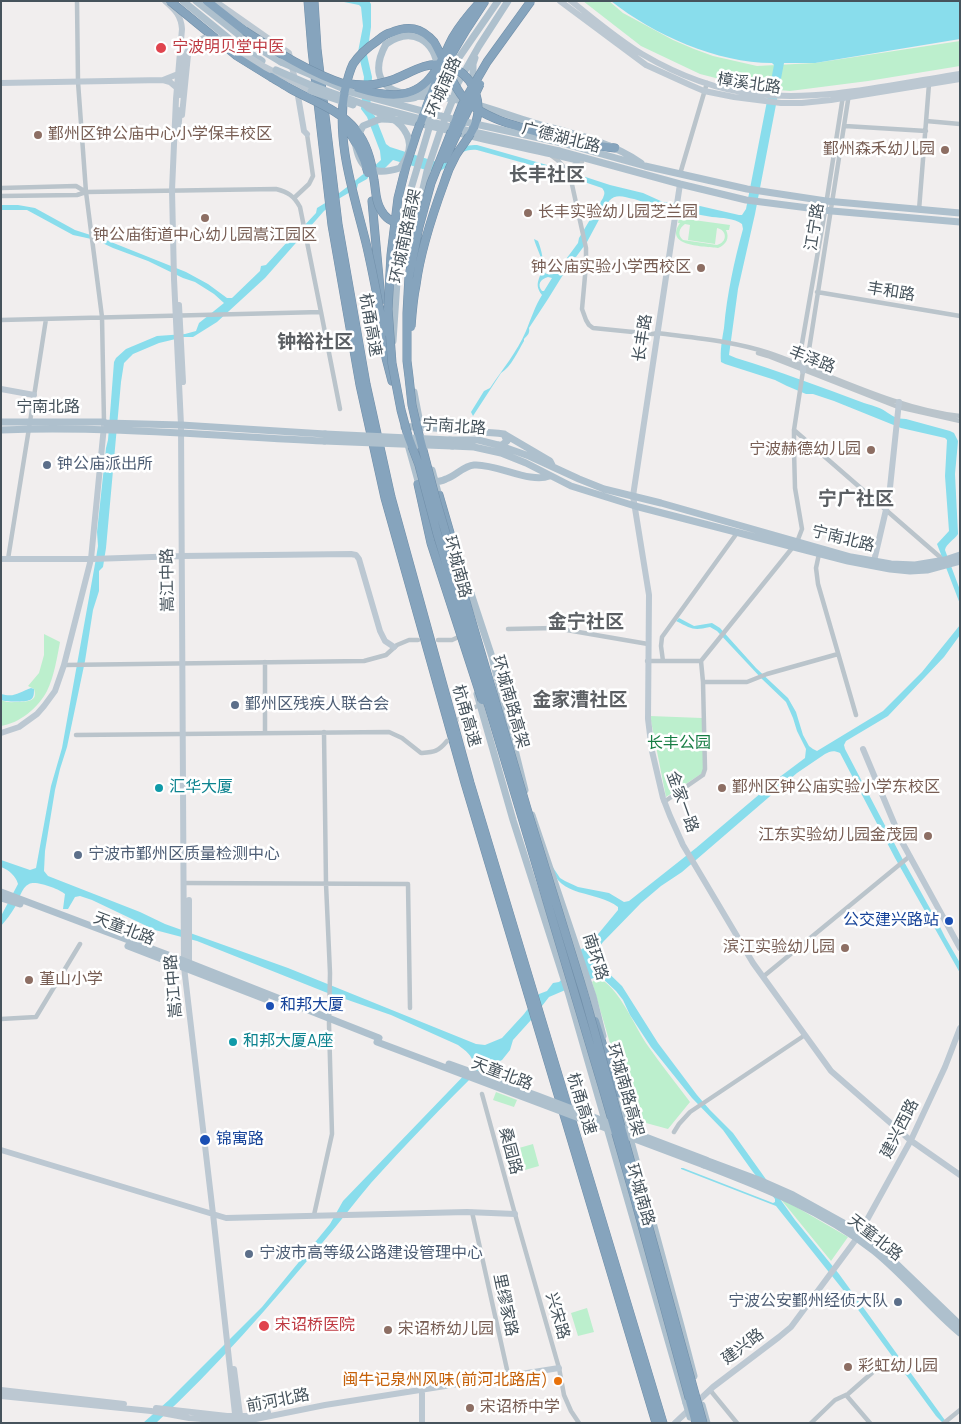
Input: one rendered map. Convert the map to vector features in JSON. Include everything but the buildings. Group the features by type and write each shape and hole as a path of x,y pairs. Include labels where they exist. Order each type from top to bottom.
{"highway":[{"path":"170,1 237,56 290,89 309,94 356,129 370,159 376,198 380,209 388,218 398,223 412,222 425,213 442,165 466,112 493,57 510,31"},
{"path":"207,1 245,32 298,63 341,83 392,96 410,93 419,89 432,77 454,35 480,1"},
{"name":"杭甬高速","path":"308,1 312,50 335,225 366,384 391,497 531,996 656,1423"},
{"name":"杭甬高速","path":"314,1 329,178"},
{"name":"环城南路高架","path":"485,1 437,79 412,149 398,198 391,255 388,309 392,363 401,410 419,465 437,533 588,1006 703,1423"},
{"name":"环城南路高架","path":"531,1 487,62 462,105 431,183 419,227 409,276 407,361 412,405 509,760 634,1196 693,1421"},
{"path":"384,332 370,259 349,177 343,136 342,104 348,78 353,64 368,47 388,33 404,28 420,30 434,42 458,92 471,106 490,116 559,140 614,148"},
{"path":"341,83 365,86 374,85 434,64 451,67 467,77 477,96 477,119 452,163 444,182 420,262 407,361"},
{"path":"309,94 350,133 365,160 372,201 386,358 401,410"},
{"path":"418,484 431,543 486,714 509,760"},
{"path":"439,495 503,717 509,760"},
{"path":"550,883 618,1093"},
{"name":"杭甬高速","path":"538,1020 663,1423"},
{"path":"651,1383 667,1423"}],"main road":[{"name":"广德湖北路","path":"182,1 232,40 271,67 313,86 364,104 447,126 559,151 746,200 828,211 960,222"},
{"name":"广德湖北路","path":"196,1 248,42 264,52 351,92 452,119 559,140 645,166 762,192 830,201 960,213"},
{"name":"环城南路","path":"498,1 447,75 438,98 422,158 410,192 398,267 392,351 410,454 438,547 479,705 513,820 569,995 686,1403 693,1421"},
{"name":"环城南路","path":"508,1 458,83 427,171 413,232 409,336 412,379 420,426 435,482 492,657 528,802 570,926"},
{"path":"351,92 406,99 414,98 424,94 435,79 438,70 434,53 427,44 418,38 402,36 394,39 386,44 381,54 380,75 385,85 394,91 413,96 438,98 453,99 591,138 629,154 645,166"},
{"path":"479,46 473,64 473,90 480,106"},
{"path":"309,94 353,105 364,104 371,110 388,116 398,123 409,138 410,149 407,158 400,168 390,172 381,172 369,169 359,159 356,147 357,138 360,130 368,123 380,119 391,119 431,126 638,176 648,174"},
{"name":"宁南北路","path":"1,422 104,431 451,443 501,454 571,486 635,506 737,533 891,564 915,565 949,561"},
{"name":"宁南北路","path":"1,430 30,425 105,422 183,425 324,438"},
{"path":"404,427 420,426 504,434 550,461 553,468"},
{"path":"498,445 502,445 507,441 504,434"},
{"name":"宁南北路","path":"451,443 478,440 498,445 604,488 848,562 897,570 927,570 949,561"},
{"path":"418,484 447,479 474,464 520,475 546,478 550,476"},
{"path":"533,477 536,469"},
{"path":"949,561 960,555"},
{"name":"天童北路","path":"4,896 378,1040 761,1184 858,1235"},
{"name":"南环路","path":"570,926 593,996"},
{"name":"环城南路","path":"593,996 707,1423"},
{"name":"天童北路","path":"761,1184 772,1186 813,1206 858,1235 881,1258 959,1327"}],"street":[{"path":"1,734 19,727 37,714 55,691 68,665 91,559 105,422 102,317 86,192 78,82 77,1"},
{"path":"165,1 179,14 182,22 177,88 173,259 178,315 176,328 183,425"},
{"path":"215,1 289,53 304,131 307,134 313,176 309,184 294,198"},
{"name":"樟溪北路","path":"560,1 646,65 704,91 734,97 781,100 801,96 846,94 960,79"},
{"name":"樟溪北路","path":"572,1 643,54 670,68 707,83 765,98"},
{"path":"180,124 180,95 185,57 192,44 204,38 219,38 309,94"},
{"path":"183,425 174,190 188,55 193,48 206,42 222,44 297,89"},
{"path":"163,80 178,74"},
{"name":"樟溪北路","path":"846,94 960,74"},
{"path":"1,83 163,80 170,82 177,88"},
{"path":"680,174 707,83"},
{"path":"919,210 930,84"},
{"name":"江宁路","path":"803,370 800,355 844,126 846,94"},
{"name":"江宁路","path":"830,201 846,94"},
{"path":"926,121 960,124"},
{"path":"844,126 926,131"},
{"path":"546,153 559,160 571,180"},
{"path":"571,180 572,167 576,163 582,162"},
{"name":"丰泽路","path":"571,180 586,248 582,310 589,325 594,328 656,334 739,346 768,353 803,370"},
{"name":"长丰路","path":"633,496 680,184"},
{"path":"1,188 76,186 86,192"},
{"path":"1,196 77,195 86,192 174,190 276,189 286,191 300,207 340,409"},
{"name":"江宁路","path":"803,370 808,356 828,211"},
{"name":"丰和路","path":"818,292 960,316"},
{"path":"1,320 321,312"},
{"path":"46,319 30,425 4,559 356,555 380,631 385,641 394,647"},
{"name":"丰泽路","path":"722,343 768,356 898,404 960,421"},
{"path":"664,802 703,775 705,769 702,661 795,545 802,529 795,488 794,430 803,370"},
{"path":"1,389 34,395"},
{"path":"874,561 888,497 898,404"},
{"name":"丰泽路","path":"898,404 960,416"},
{"name":"嵩江中路","path":"183,425 186,965"},
{"path":"794,430 940,557 949,561"},
{"name":"金家一路","path":"633,496 649,595 648,719 652,751 664,802 683,844 753,963 830,1071 911,1140 960,1175"},
{"path":"662,661 662,637 737,533"},
{"path":"819,554 816,568 817,576 856,715"},
{"path":"438,640 452,640 482,628"},
{"path":"508,629 555,628 648,644"},
{"path":"68,665 364,661 386,654 394,647 409,640 418,640"},
{"path":"704,682 744,683 767,674 838,654"},
{"path":"647,661 702,661"},
{"path":"265,662 265,733"},
{"path":"460,719 479,705 502,699"},
{"path":"314,1215 332,1134 324,732"},
{"path":"76,735 389,732 402,738 421,753 441,749 447,741"},
{"path":"863,749 909,857 960,948"},
{"path":"764,976 909,857"},
{"path":"186,883 408,884 410,1008"},
{"name":"嵩江中路","path":"186,883 184,918 186,965 238,1420"},
{"path":"1,1019 36,1017 80,944"},
{"name":"建兴西路","path":"858,1235 911,1140 945,1067 960,1028"},
{"path":"674,1132 690,1112 805,1035"},
{"name":"桑园路","path":"482,1094 515,1214"},
{"path":"1,1150 226,1218 472,1212 515,1214"},
{"name":"里缪家路","path":"472,1212 508,1374"},
{"name":"兴宋路","path":"515,1214 559,1367 564,1395 579,1423"},
{"name":"建兴路","path":"675,1423 710,1390 791,1327 858,1235"},
{"path":"811,1423 835,1400 846,1395 881,1365"},
{"name":"前河北路","path":"422,1389 559,1367"},
{"name":"前河北路","path":"1,1396 238,1420 249,1416 324,1402 422,1389 559,1367"},
{"path":"422,1389 422,1423"},
{"name":"前河北路","path":"1,1390 152,1410"},
{"path":"710,1390 737,1423"},
{"path":"846,1395 870,1423"},
{"path":"944,1423 960,1410"}],"green space":[{"path":"583,1 609,1 623,13 673,40 713,56 757,66 815,63 960,41 960,66 790,91 755,88 700,74 641,46"},
{"path":"679,218 730,225 729,230 726,230 728,236 726,241 718,248 696,246 681,241 677,237 676,231 680,223 678,223","holes":["685,224 690,225 688,240 715,244 717,228 723,231 724,239 717,245 683,240 679,234 680,230"]},
{"path":"44,634 60,642 47,691 28,714 15,722 1,726 1,700 5,702 25,701 33,699 35,696 34,689 28,686 39,673 44,655"},
{"name":"长丰公园","path":"650,716 702,718 704,772 666,797"},
{"path":"598,978 606,982 620,998 648,1046 690,1102 668,1129 635,1120 631,1115 592,982"},
{"path":"496,1092 517,1100 514,1107 493,1100"},
{"path":"533,1144 539,1166 525,1170 519,1148"},
{"path":"779,1197 848,1237 831,1261"},
{"path":"587,1308 594,1332 578,1336 571,1313"}],"water":[{"path":"339,1 369,1 371,4 371,27 367,55 372,77 370,111 375,116 386,144 390,147 437,162 460,148 477,145 643,193 663,202 700,206 742,215 746,209 774,65 772,63 730,58 687,45 647,25 611,1 960,1 960,39 815,63 784,63 755,214 738,289 729,355 877,407 897,418 954,433 958,441 955,474 958,534 945,550 960,590 960,604 937,544 949,531 945,476 947,440 901,428 834,401 813,394 806,394 775,380 721,362 721,345 727,303 743,229 742,224 728,219 663,209 624,197 614,197 609,201 587,242 576,257 574,257 529,328 528,334 514,358 501,373 473,416 471,412 484,391 490,388 518,346 542,295 539,291 538,283 542,263 534,239 538,241 541,249 543,272 555,274 578,243 579,238 603,198 604,192 602,188 549,170 477,150 463,152 436,173 393,160 379,174 370,175 358,184 357,188 340,198 324,211 265,278 217,322 193,337 184,337 159,343 133,354 124,363 106,548 103,567 99,571 99,591 93,610 85,661 67,747 55,790 45,851 44,871 48,876 140,912 165,924 288,968 476,1044 485,1045 502,1038 539,994 547,991 553,983 559,982 579,964 580,950 589,945 618,910 618,907 609,902 570,889 561,884 555,876 552,866 560,878 578,887 609,893 624,902 629,901 805,758 806,749 786,702 717,631 710,627 696,629 689,627 676,621 679,618 694,626 712,623 720,628 756,668 788,698 796,712 803,735 809,746 817,751 883,711 922,672 960,625 960,635 944,657 888,716 846,741 844,745 902,858 960,963 960,973 895,858 840,753 834,751 825,754 797,773 682,872 641,903 603,942 593,956 622,986 658,1043 697,1095 733,1133 795,1220 839,1274 947,1423 943,1423 936,1416 848,1296 776,1206 681,1169 683,1168 773,1203 775,1202 775,1199 723,1130 692,1098 651,1047 616,991 598,976 549,997 513,1040 510,1050 502,1060 481,1068 411,1139 371,1183 329,1235 222,1358 156,1423 143,1423 169,1400 262,1307 330,1224 343,1201 474,1065 466,1051 458,1045 391,1015 325,992 197,941 155,930 80,896 75,897 68,909 63,909 65,894 37,883 26,886 13,910 1,926 1,916 18,884 12,874 1,867 1,860 30,870 36,868 51,786 62,748 98,546 97,532 108,440 114,362 126,349 157,336 185,334 196,331 199,323 224,303 195,282 148,261 96,240 73,235 27,210 1,210 1,205 35,208 75,230 106,240 186,272 208,284 227,298 232,298 260,271 261,266 266,265 289,240 292,229 302,228 316,213 317,208 337,195 381,160 380,151 367,117 361,109 364,77 358,52 363,26 361,7","holes":["548,277 552,278 544,291 542,291 540,287 541,281"]},
{"path":"31,688 34,689 34,693 30,700 16,702 1,700 1,694 13,695"}],"place":[{"name":"宁波明贝堂中医","path":"161,48"},
{"name":"鄞州区钟公庙中心小学保丰校区","path":"38,135"},
{"name":"鄞州森禾幼儿园","path":"945,150"},
{"name":"长丰实验幼儿园芝兰园","path":"528,213"},
{"name":"钟公庙街道中心幼儿园嵩江园区","path":"205,218"},
{"name":"钟公庙实验小学西校区","path":"701,268"},
{"name":"宁波赫德幼儿园","path":"871,450"},
{"name":"钟公庙派出所","path":"47,465"},
{"name":"鄞州区残疾人联合会","path":"235,705"},
{"name":"汇华大厦","path":"159,788"},
{"name":"鄞州区钟公庙实验小学东校区","path":"722,788"},
{"name":"江东实验幼儿园金茂园","path":"928,836"},
{"name":"宁波市鄞州区质量检测中心","path":"78,855"},
{"name":"公交建兴路站","path":"949,921"},
{"name":"滨江实验幼儿园","path":"845,948"},
{"name":"堇山小学","path":"29,980"},
{"name":"和邦大厦","path":"270,1006"},
{"name":"和邦大厦A座","path":"233,1042"},
{"name":"锦寓路","path":"205,1140"},
{"name":"宁波市高等级公路建设管理中心","path":"249,1254"},
{"name":"宁波公安鄞州经侦大队","path":"898,1302"},
{"name":"宋诏桥医院","path":"264,1326"},
{"name":"宋诏桥幼儿园","path":"388,1330"},
{"name":"彩虹幼儿园","path":"848,1367"},
{"name":"闽牛记泉州风味(前河北路店)","path":"558,1381"},
{"name":"宋诏桥中学","path":"470,1408"}],"district":[{"name":"长丰社区","path":"547,176"},
{"name":"钟裕社区","path":"315,343"},
{"name":"宁广社区","path":"856,500"},
{"name":"金宁社区","path":"586,623"},
{"name":"金家漕社区","path":"580,701"}]}
